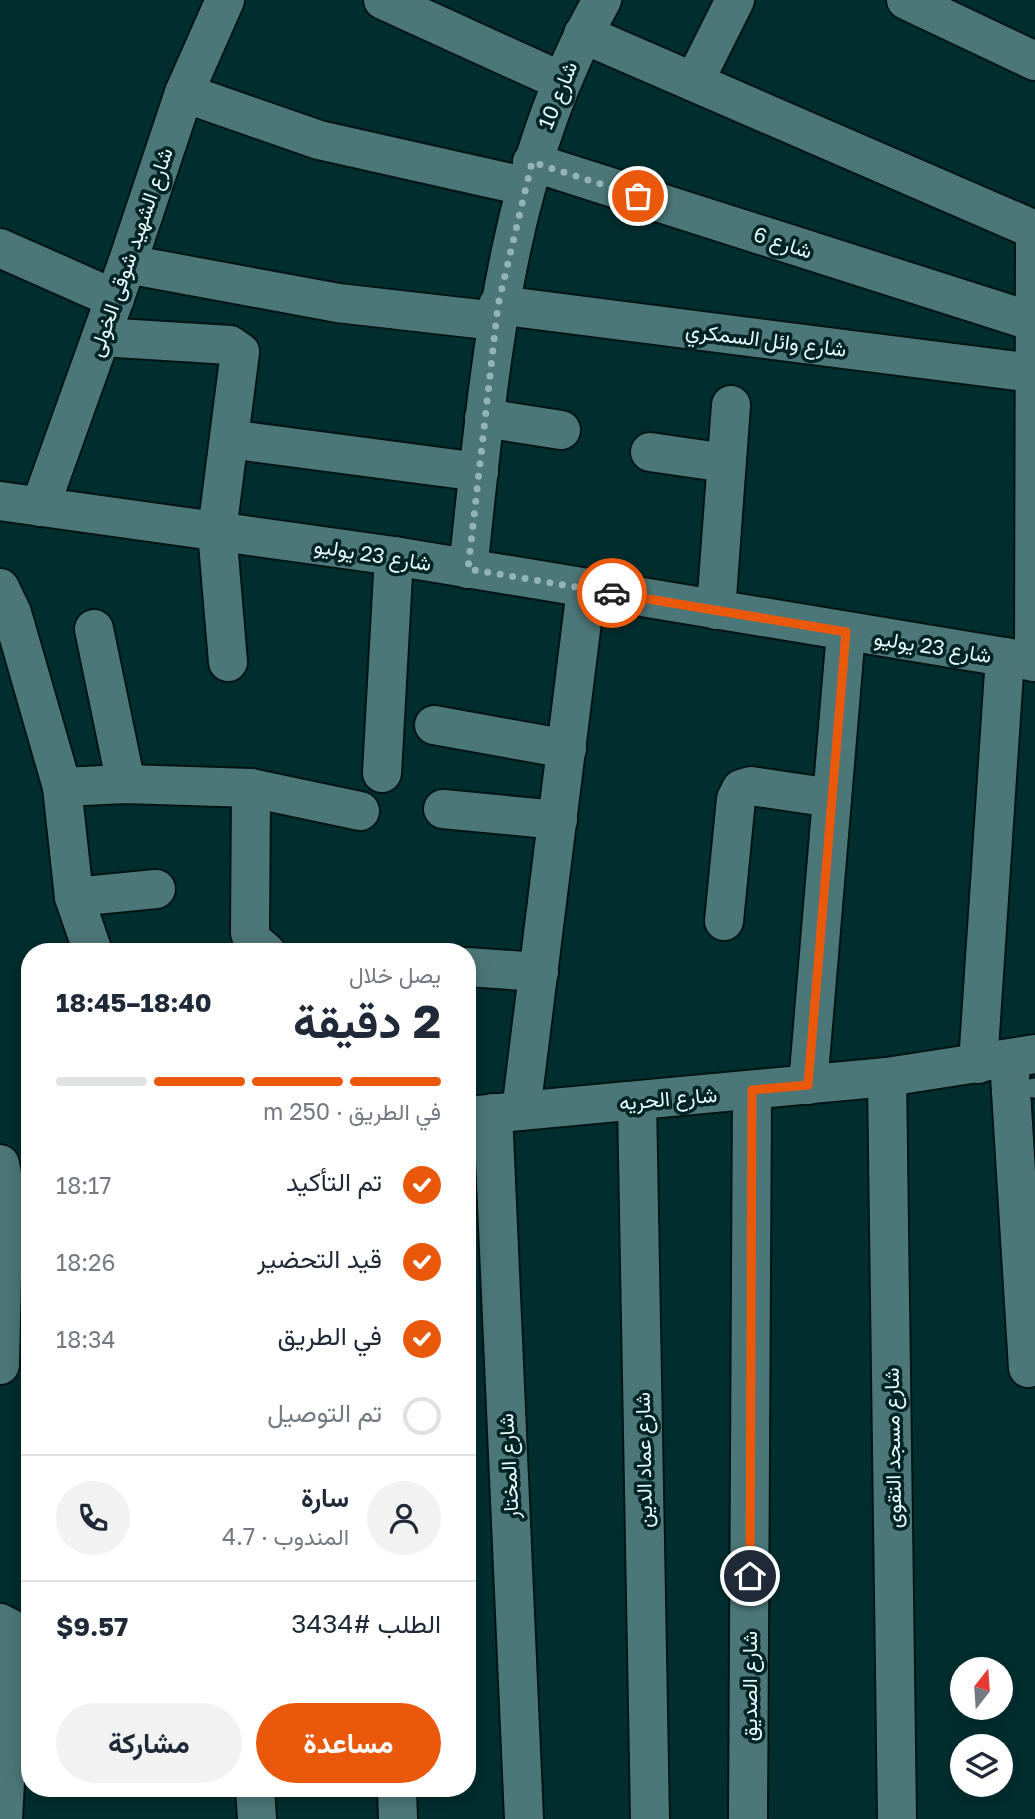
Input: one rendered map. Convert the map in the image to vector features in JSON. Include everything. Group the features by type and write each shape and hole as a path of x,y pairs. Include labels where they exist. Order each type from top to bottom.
{"street":[{"name":"شارع الشهيد شوقى الخولى","path":"40,507 121,281 184,93 225,0"},
{"path":"383,0 561,81"},
{"name":"شارع 10","path":"468,569 497,313 528,174 561,81 583,34 603,0"},
{"path":"694,82 735,0"},
{"path":"906,0 1035,61"},
{"path":"583,34 1035,230"},
{"name":"شارع 6","path":"184,93 319,139 528,174 1034,322"},
{"path":"1028,1368 1018,1070 1024,661 1035,244"},
{"name":"شارع وائل السمكري","path":"0,248 121,281 338,303 497,313 1033,373"},
{"path":"101,337 230,345 240,352 217,531 228,662"},
{"path":"716,610 731,405"},
{"path":"484,418 561,430"},
{"path":"229,439 478,472"},
{"path":"650,452 726,463"},
{"name":"شارع 23 يوليو","path":"0,501 394,556 1024,661"},
{"path":"382,773 394,556"},
{"name":"شارع المختار","path":"524,1819 494,1113 539,972 586,589"},
{"path":"4,604 62,787 74,897 90,943"},
{"path":"94,629 126,784"},
{"path":"808,1085 846,632"},
{"path":"433,725 567,748"},
{"path":"62,787 126,784 251,788 360,811"},
{"path":"724,921 736,799 740,789 751,786 832,798"},
{"path":"251,788 250,933 255,943"},
{"path":"443,809 558,820"},
{"path":"74,897 156,889"},
{"path":"476,968 539,972"},
{"name":"شارع الحريه","path":"494,1113 887,1077 1018,1070"},
{"name":"شارع مسجد التقوى","path":"887,1077 897,1819"},
{"name":"شارع الصديق","path":"748,1819 752,1090"},
{"name":"شارع عماد الدين","path":"637,1101 650,1819"},
{"path":"0,1365 8,1178"},
{"path":"0,1623 10,1628 13,1634 3,1819"},
{"path":"256,1797 257,1819"},
{"path":"397,1797 398,1819"}],"way so far":[{"path":"612,593 468,569 498,305 524,186 532,162 638,196"}],"route":[{"path":"612,593 846,632 808,1085 752,1090 750,1576"}]}
